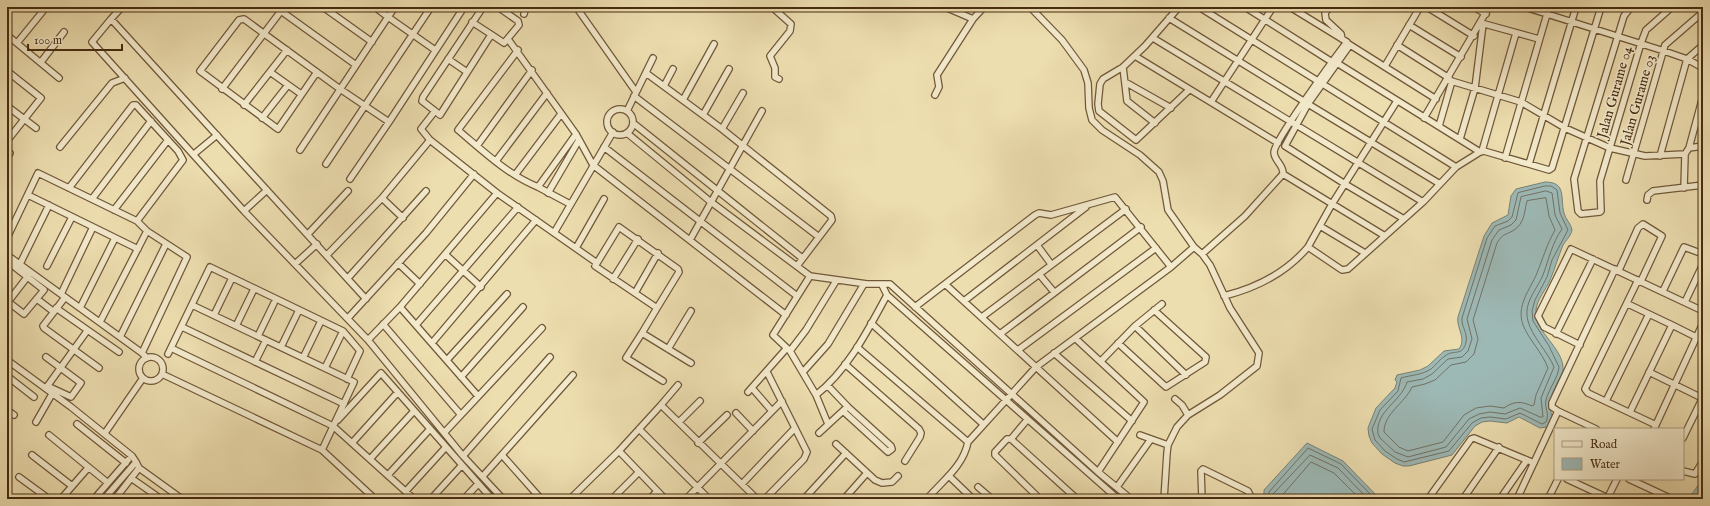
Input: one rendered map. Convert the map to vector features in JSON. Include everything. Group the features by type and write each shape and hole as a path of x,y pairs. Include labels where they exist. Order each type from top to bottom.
{"street":[{"path":"122,7 92,42 244,211 368,340 463,456 503,499"},
{"path":"323,7 372,42"},
{"path":"376,7 435,50"},
{"path":"300,150 395,7"},
{"path":"326,164 431,7"},
{"path":"350,179 464,7"},
{"path":"483,7 422,99 423,102 440,115 492,35"},
{"path":"472,22 504,43 519,23 498,7"},
{"path":"772,7 792,24 790,31 770,56 775,68 775,77 779,79"},
{"path":"945,7 973,19"},
{"path":"936,95 939,86 937,75 973,19 984,7"},
{"path":"1030,7 1062,40 1080,63 1087,77 1089,113 1095,124 1140,155 1159,172 1163,181 1168,210 1194,248 1202,254 1210,265 1233,314 1257,348 1259,356 1258,364 1220,395 1188,415 1177,428 1168,445 1164,499"},
{"path":"1098,104 1101,81 1123,67 1135,56 1153,38 1179,7"},
{"path":"1199,7 1456,167"},
{"path":"1245,7 1424,118 1481,151 1549,170 1552,168 1565,128 1601,7"},
{"path":"1211,102 1273,7"},
{"path":"1290,7 1436,99"},
{"path":"1330,7 1326,13 1326,20 1342,34 1346,42"},
{"path":"1385,66 1420,7"},
{"path":"1427,7 1474,36"},
{"path":"1474,7 1486,14"},
{"path":"1424,118 1450,80 1461,57 1482,24 1489,7"},
{"path":"1525,7 1664,50 1687,59 1703,68"},
{"path":"1505,158 1549,7"},
{"path":"1529,164 1576,7"},
{"path":"1587,139 1625,13 1631,7"},
{"name":"Jalan Gurame 04","path":"1587,139 1574,179 1579,213 1601,211 1599,186 1641,43 1646,30 1672,7"},
{"path":"222,89 283,9 356,65"},
{"path":"17,43 43,11"},
{"path":"579,11 635,94 819,236"},
{"path":"1664,50 1669,40 1703,12"},
{"path":"1169,18 1440,184"},
{"path":"111,19 348,278 366,300"},
{"path":"317,72 278,129 222,89 201,73 200,70 240,19 245,19 265,33 317,72 340,90 389,122"},
{"path":"1482,24 1539,39"},
{"path":"1460,138 1475,88 1482,24"},
{"path":"1409,25 1461,57"},
{"path":"41,62 64,32"},
{"path":"1308,247 1342,270 1348,269 1423,202 1456,167 1481,151 1516,33"},
{"path":"7,35 59,78"},
{"path":"1153,38 1423,202"},
{"path":"508,39 518,50 576,134 593,166 786,315"},
{"path":"1346,42 1294,123 1278,143 1274,153 1283,168 1284,174 1385,236"},
{"path":"683,100 714,44"},
{"path":"1397,45 1450,80 1521,102 1565,128 1610,148 1634,155 1660,156 1685,154"},
{"path":"1660,156 1687,59 1703,45"},
{"path":"244,105 287,50"},
{"path":"518,50 458,130 496,162 516,175 570,204"},
{"name":"Jalan Gurame 03","path":"1626,180 1664,50"},
{"path":"1135,56 1278,143"},
{"path":"627,111 653,58"},
{"path":"448,59 468,72"},
{"path":"1123,67 1127,101 1155,123"},
{"path":"664,86 673,69"},
{"path":"703,115 729,69"},
{"path":"477,146 532,70"},
{"path":"7,71 41,98 7,141"},
{"path":"270,72 301,94"},
{"path":"646,73 722,129 831,216 832,220 797,266"},
{"path":"60,147 112,83 125,78"},
{"path":"1439,126 1450,80"},
{"path":"1125,82 1171,108"},
{"path":"262,118 288,85"},
{"path":"1089,93 1098,104 1101,114 1133,140 1138,139 1189,90"},
{"path":"496,162 547,93"},
{"path":"722,129 743,93"},
{"path":"1684,188 1685,154 1689,148 1703,96"},
{"path":"1224,296 1246,291 1260,284 1298,258 1308,247 1332,204 1397,101"},
{"path":"69,188 133,105 136,105 168,140 183,160 137,221"},
{"path":"7,106 36,128"},
{"path":"617,110 627,111 632,117 633,123 631,129 627,133 621,135 613,132 607,124 611,113 617,110"},
{"path":"690,240 762,110"},
{"path":"435,112 421,129 430,140 497,193 596,263 595,266 657,308"},
{"path":"516,175 561,114"},
{"path":"92,199 151,121"},
{"path":"633,123 802,258"},
{"path":"1294,123 1285,146 1404,219"},
{"path":"554,232 613,132"},
{"path":"627,133 711,201 810,276 864,284 890,284 1098,472 1117,487 1124,497 1131,499"},
{"path":"538,187 576,134"},
{"path":"194,154 217,135"},
{"path":"114,210 168,140"},
{"path":"327,255 382,198 430,140"},
{"path":"548,193 579,140"},
{"path":"1689,148 1703,146"},
{"path":"604,147 797,296"},
{"path":"7,150 10,154 7,158"},
{"path":"7,238 38,174 137,221 147,231 187,258 142,353"},
{"path":"348,318 426,233 474,174"},
{"path":"1202,254 1245,216 1284,174"},
{"path":"1647,200 1648,195 1653,191 1703,185"},
{"path":"244,211 267,190"},
{"path":"308,234 348,191"},
{"path":"348,278 426,191"},
{"path":"368,340 400,307 446,255 497,193"},
{"path":"28,195 138,249"},
{"path":"915,307 1039,213 1051,215 1115,197 1141,227 1171,267"},
{"path":"382,198 403,218"},
{"path":"576,248 604,199"},
{"path":"964,301 1090,205"},
{"path":"20,264 49,206"},
{"path":"416,324 463,272 518,207"},
{"path":"982,317 1126,209"},
{"path":"47,266 72,216"},
{"path":"432,343 481,287 536,220"},
{"path":"1594,428 1558,411 1552,407 1552,403 1638,228 1643,224 1662,236 1586,388 1588,392 1630,412 1655,427 1676,385 1703,323"},
{"path":"1320,226 1365,253"},
{"path":"93,227 62,297 55,310 43,326 99,368"},
{"path":"596,263 618,227 620,227 678,268 680,272 626,358 663,381"},
{"path":"1000,334 1141,227"},
{"path":"100,322 147,231"},
{"path":"80,308 115,238"},
{"path":"614,279 638,239"},
{"path":"120,337 166,244"},
{"path":"295,264 317,244"},
{"path":"1037,245 1052,264"},
{"path":"1663,290 1684,247 1703,254"},
{"path":"1018,350 1156,248"},
{"path":"927,499 949,476 962,458 968,442 1036,367 1171,267 1194,248"},
{"path":"1580,345 1544,327 1538,316 1570,250 1573,248 1617,270 1663,290 1703,311"},
{"path":"635,293 658,253"},
{"path":"7,255 62,297 100,322 147,358 154,358 160,361 163,367 162,374 155,380 149,381 143,378 140,372 140,366 147,358"},
{"path":"446,255 481,287"},
{"path":"1556,334 1593,258"},
{"path":"398,263 420,284"},
{"path":"7,266 11,264 28,276 44,289 24,314 7,301 28,276"},
{"path":"1685,302 1703,264"},
{"path":"347,379 360,351 343,331 210,268 170,351 333,426 388,475 409,496 446,447"},
{"path":"1038,274 1054,292"},
{"path":"810,276 773,335 788,350 803,372 816,395 828,424"},
{"path":"214,315 232,278"},
{"path":"772,411 750,390 806,330 836,280"},
{"path":"803,372 828,344 864,284"},
{"path":"945,284 1118,442"},
{"path":"882,285 887,295 1118,499"},
{"path":"236,326 254,289"},
{"path":"447,360 507,294"},
{"path":"816,395 828,386 845,364 857,347 887,295"},
{"path":"37,299 119,352"},
{"path":"258,336 274,303"},
{"path":"1101,361 1135,326 1162,304"},
{"path":"1628,304 1696,337"},
{"path":"192,305 354,382 322,450"},
{"path":"400,307 478,396"},
{"path":"461,377 523,308"},
{"path":"281,347 298,310"},
{"path":"1118,343 1166,387 1205,362 1206,357 1154,310"},
{"path":"668,349 691,311"},
{"path":"1606,401 1649,314"},
{"path":"303,358 321,321"},
{"path":"871,323 984,424"},
{"path":"383,324 461,415"},
{"path":"1630,412 1672,325"},
{"path":"182,326 344,404"},
{"path":"1135,326 1186,375"},
{"path":"444,433 542,328"},
{"path":"46,388 87,331"},
{"path":"325,368 343,331"},
{"path":"642,333 691,363"},
{"path":"1075,338 1144,401 1144,404 1098,472"},
{"path":"256,362 266,340"},
{"path":"857,347 968,442"},
{"path":"1054,354 1132,422"},
{"path":"8,364 46,388 70,397 83,384 60,369 46,357"},
{"path":"463,456 550,357"},
{"path":"845,364 919,429 921,433 920,437 906,461"},
{"path":"765,499 806,456 806,449 767,372"},
{"path":"1649,372 1703,397 1684,436"},
{"path":"333,426 381,373 492,499"},
{"path":"162,374 322,450 375,499"},
{"path":"483,476 573,375"},
{"path":"7,376 34,397"},
{"path":"104,433 143,378"},
{"path":"570,499 619,451 678,385"},
{"path":"828,386 845,409 890,452 893,449 845,409"},
{"path":"46,388 132,456 139,468 182,499"},
{"path":"352,443 398,392"},
{"path":"36,422 52,394"},
{"path":"1175,399 1182,405 1188,415"},
{"path":"678,422 700,401"},
{"path":"686,499 782,401"},
{"path":"660,406 757,499"},
{"path":"819,433 845,409"},
{"path":"7,410 14,415"},
{"path":"370,459 414,410"},
{"path":"1517,499 1558,411"},
{"path":"736,413 753,430"},
{"path":"698,443 727,415"},
{"path":"1027,420 1010,438 1005,440 995,455 1040,499"},
{"path":"77,424 126,463"},
{"path":"742,484 795,428"},
{"path":"388,475 430,429"},
{"path":"639,429 709,499"},
{"path":"49,435 108,483"},
{"path":"1140,435 1168,445"},
{"path":"1010,438 1076,499"},
{"path":"1117,487 1151,439"},
{"path":"1428,499 1471,439 1479,439 1534,463"},
{"path":"836,444 875,480 886,483 892,482 898,476"},
{"path":"1463,499 1500,448"},
{"path":"619,451 665,499"},
{"path":"804,499 846,453"},
{"path":"32,455 72,486"},
{"path":"502,455 541,499"},
{"path":"94,499 132,456"},
{"path":"1500,499 1528,460"},
{"path":"1684,471 1695,474 1703,461"},
{"path":"104,499 136,462"},
{"path":"431,499 462,465"},
{"path":"61,499 88,468"},
{"path":"115,499 139,468"},
{"path":"1203,498 1201,471 1203,469 1248,491 1252,499"},
{"path":"612,499 639,472"},
{"path":"844,499 867,473"},
{"path":"949,476 973,499"},
{"path":"19,477 49,499"},
{"path":"131,478 153,497 161,499"},
{"path":"1548,499 1558,480"},
{"path":"1569,480 1609,499 1617,480"},
{"path":"1631,480 1672,499"},
{"path":"464,499 478,484"},
{"path":"978,487 992,499"},
{"path":"650,499 657,491"}],"water":[{"path":"1545,182 1557,185 1560,188 1565,215 1572,230 1570,236 1563,245 1552,276 1538,302 1536,310 1540,326 1559,355 1563,371 1550,400 1549,404 1552,415 1550,422 1547,427 1540,428 1519,417 1507,423 1490,421 1482,422 1475,426 1452,455 1409,466 1403,466 1395,463 1382,454 1372,443 1369,436 1368,428 1376,408 1395,388 1397,382 1395,380 1397,375 1420,370 1428,366 1444,351 1459,349 1462,337 1458,325 1458,317 1484,236 1492,223 1508,215 1511,196 1516,189"},
{"path":"1307,443 1343,461 1380,499 1264,499 1264,490"},
{"path":"1703,479 1703,499 1688,499"}]}
